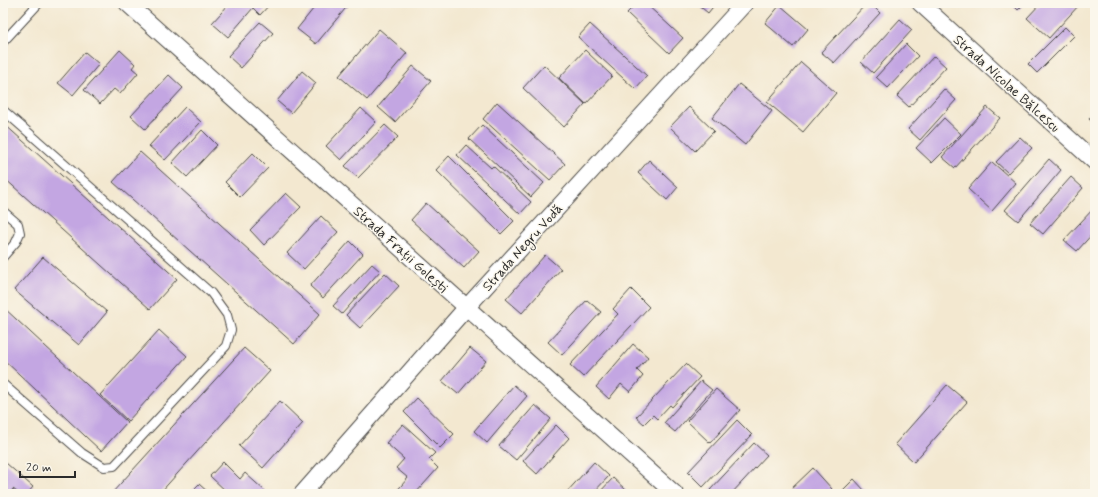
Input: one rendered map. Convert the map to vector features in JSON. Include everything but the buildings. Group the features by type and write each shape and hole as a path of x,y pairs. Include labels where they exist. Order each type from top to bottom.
{"street":[{"name":"Strada Frații Golești","path":"127,3 675,494"},
{"name":"Strada Negru Vodă","path":"302,494 466,308 745,3"},
{"name":"Strada Nicolae Bălcescu","path":"920,3 1095,162"}],"lane":[{"path":"3,42 39,3"},
{"path":"3,110 212,293 227,315 231,330 226,346 114,466 104,467 82,453 3,384"},
{"path":"3,211 18,224 20,233 16,242 3,257"}]}
